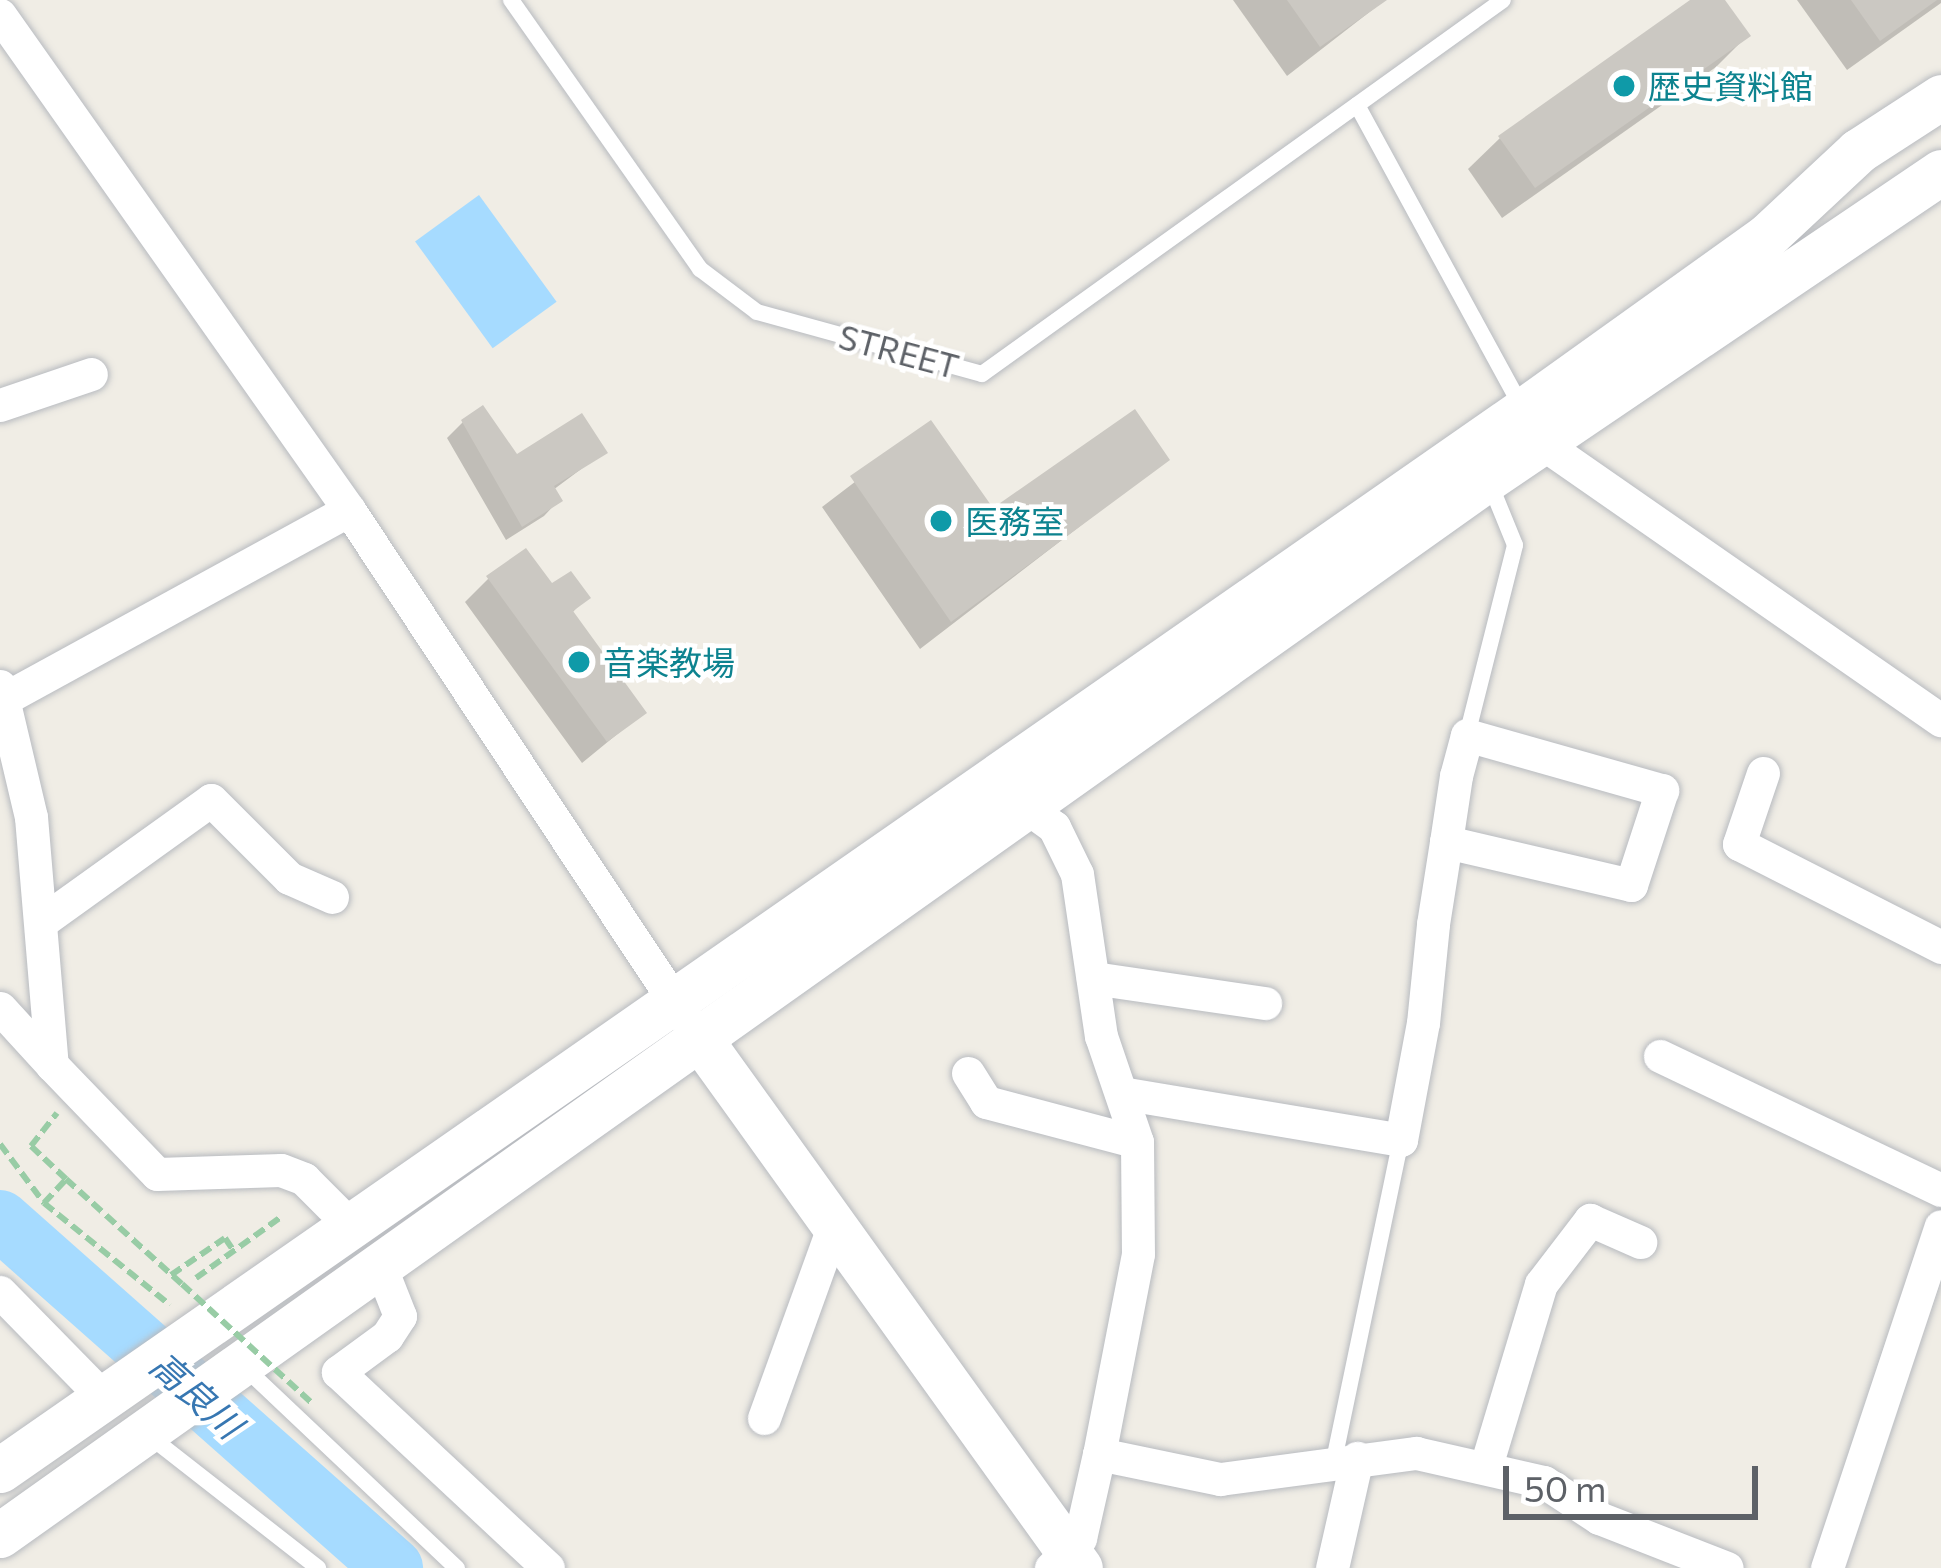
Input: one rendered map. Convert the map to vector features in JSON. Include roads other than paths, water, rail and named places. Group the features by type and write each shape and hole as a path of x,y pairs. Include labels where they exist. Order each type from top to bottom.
{"street":[{"path":"0,15 350,510 672,1002 834,1225 1066,1562 1080,1538 1138,1254 1138,1142 1101,1036 1077,874 1054,827 1029,809"},
{"path":"0,1535 147,1435 379,1263 1029,809 1487,478 1533,427 1767,236 1858,151 1941,97"},
{"path":"0,1470 672,1002 1533,427 1941,172"},
{"path":"0,405 91,374"},
{"path":"1533,427 1941,720"},
{"path":"65,1076 41,922 32,817 2,695 350,510"},
{"path":"1121,1093 1401,1140 1446,842 1467,735 1662,790 1631,884 1446,842"},
{"path":"1763,773 1739,844 1941,946"},
{"path":"41,922 211,800 289,878 332,897"},
{"path":"1094,978 1264,1003"},
{"path":"0,1007 158,1174 280,1170 304,1179 350,1225"},
{"path":"1660,1056 1941,1190"},
{"path":"968,1073 986,1102 1138,1142"},
{"path":"1486,1466 1541,1284 1590,1220 1640,1242"},
{"path":"764,1418 834,1225"},
{"path":"1827,1568 1932,1273 1941,1226"},
{"path":"379,1263 400,1316 387,1336 338,1372 548,1568"},
{"path":"0,1292 102,1396"},
{"path":"1099,1454 1220,1479 1345,1459 1416,1454 1486,1466 1544,1482 1599,1518 1727,1568"},
{"path":"1332,1568 1345,1459"}],"lane":[{"name":"STREET","path":"511,0 700,269 757,312 982,374 1357,105"},
{"path":"1503,0 1357,105 1533,427"},
{"path":"1467,735 1515,545 1487,478"},
{"path":"1345,1459 1401,1140"},
{"path":"241,1365 457,1568"},
{"path":"147,1435 318,1568"}],"water":[{"path":"479,195 557,302 493,348 415,241"}],"waterway":[{"name":"高良川","path":"0,1220 393,1568"}],"place":[{"name":"歴史資料館","path":"1624,86"},
{"name":"医務室","path":"941,521"},
{"name":"音楽教場","path":"579,662"}]}
